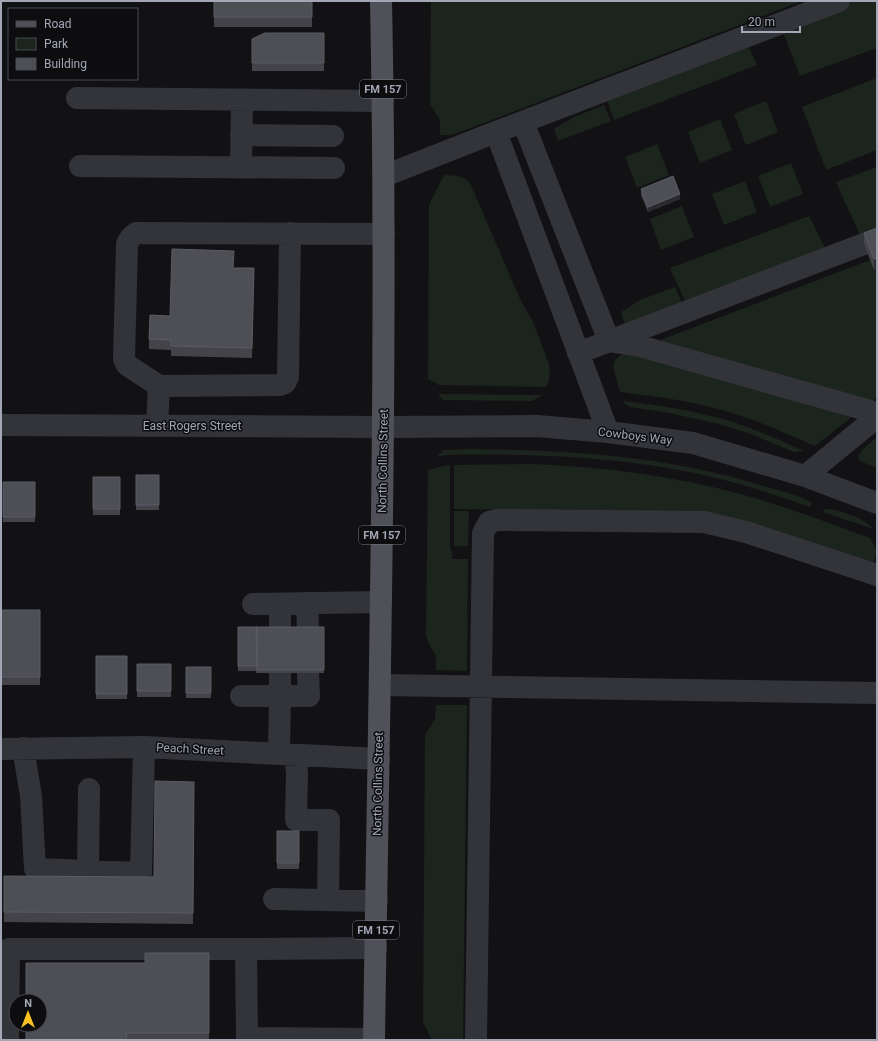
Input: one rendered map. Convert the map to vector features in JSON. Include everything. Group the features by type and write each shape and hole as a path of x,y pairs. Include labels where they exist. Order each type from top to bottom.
{"main road":[{"name":"North Collins Street","path":"374,1040 383,427 384,176 381,1"}],"street":[{"path":"384,176 839,1"},
{"path":"76,98 383,101"},
{"path":"241,167 242,100"},
{"path":"523,122 609,341"},
{"path":"496,132 608,432"},
{"path":"241,135 333,136"},
{"path":"80,166 334,168"},
{"path":"290,233 288,377 285,383 280,385 159,386 126,365 124,359 127,244 131,237 136,233 290,233 384,234"},
{"path":"578,353 877,239"},
{"path":"609,341 636,345 877,413"},
{"path":"157,426 159,386"},
{"path":"805,476 877,417"},
{"name":"East Rogers Street","path":"1,425 383,427"},
{"name":"Cowboys Way","path":"383,427 537,426 608,432 693,443 805,476 877,503"},
{"path":"476,1040 483,533 489,522 498,520 704,522 746,532 877,575"},
{"path":"253,604 381,602"},
{"path":"307,603 308,630"},
{"path":"280,604 280,630"},
{"path":"280,673 280,696 287,754 297,773 296,820 329,820 328,900"},
{"path":"241,696 309,696 308,673"},
{"path":"380,685 877,693"},
{"path":"23,748 31,796 35,869 141,873 144,747"},
{"name":"Peach Street","path":"1,749 144,747 378,759"},
{"path":"88,870 89,789"},
{"path":"274,899 377,901"},
{"path":"8,1040 9,949 376,948"},
{"path":"246,949 247,1039 374,1040"}],"green space":[{"path":"431,1 802,1 458,133 440,135 440,120 430,104"},
{"path":"855,1 877,1 877,48 800,76 782,30"},
{"path":"745,39 757,65 614,120 604,92"},
{"path":"877,78 877,150 826,170 802,107"},
{"path":"766,101 778,132 746,145 734,114"},
{"path":"604,105 611,121 558,141 554,129 574,117"},
{"path":"720,119 732,150 700,163 688,132"},
{"path":"657,144 669,175 637,188 625,157"},
{"path":"791,163 803,194 770,207 758,176"},
{"path":"877,167 877,231 861,237 836,182"},
{"path":"444,175 461,177 470,183 521,301 533,322 549,364 550,375 548,384 545,387 439,385 428,379 429,205"},
{"path":"745,181 757,212 724,225 712,194"},
{"path":"682,206 694,237 661,250 650,219"},
{"path":"809,216 827,252 686,303 670,268"},
{"path":"870,260 877,269 877,397 815,446 776,429 724,410 680,400 620,392 613,366 615,360 621,355"},
{"path":"675,287 682,303 625,325 621,312 640,300"},
{"path":"438,394 543,395 532,401 443,400"},
{"path":"622,401 650,404 719,418 760,432 804,451 794,452 748,433 715,423 669,413 630,407"},
{"path":"877,437 877,468 860,461 858,457 861,451"},
{"path":"470,449 583,453 657,462 694,468 731,477 796,495 812,503 810,507 732,482 661,467 626,462 590,458 518,455 446,455 437,457 443,450"},
{"path":"533,464 613,470 718,488 792,510 870,538 875,548 876,556 873,564 731,517 712,513 454,509 454,465"},
{"path":"450,465 450,550 452,551 452,559 468,559 467,671 436,670 436,656 428,642 426,634 428,470"},
{"path":"824,509 830,509 851,515 864,521 873,529 823,512"},
{"path":"454,511 469,511 468,546 454,546"},
{"path":"436,705 467,705 463,1040 432,1040 423,1022 425,735 435,719"}],"building":[{"path":"214,1 312,1 312,17 214,17"},
{"path":"265,33 324,33 324,63 252,63 252,39"},
{"path":"673,176 680,194 648,207 641,189"},
{"path":"877,228 877,258 874,259 864,233"},
{"path":"172,249 234,251 233,268 254,268 252,348 171,346 171,340 149,339 150,315 170,316"},
{"path":"136,475 159,475 159,505 136,505"},
{"path":"93,477 120,477 120,509 93,509"},
{"path":"3,482 35,482 35,517 3,517"},
{"path":"1,610 40,610 40,677 1,677"},
{"path":"238,627 257,627 257,666 238,666"},
{"path":"256,627 324,627 324,670 257,670"},
{"path":"96,656 127,656 127,694 96,694"},
{"path":"137,664 171,664 171,691 137,691"},
{"path":"186,667 211,667 211,693 186,693"},
{"path":"155,781 194,782 193,913 4,912 4,876 154,877"},
{"path":"277,831 299,831 299,863 277,863"},
{"path":"145,953 209,953 209,1033 127,1033 126,1040 26,1040 26,1033 48,1033 48,993 26,993 26,963 145,963"}]}
